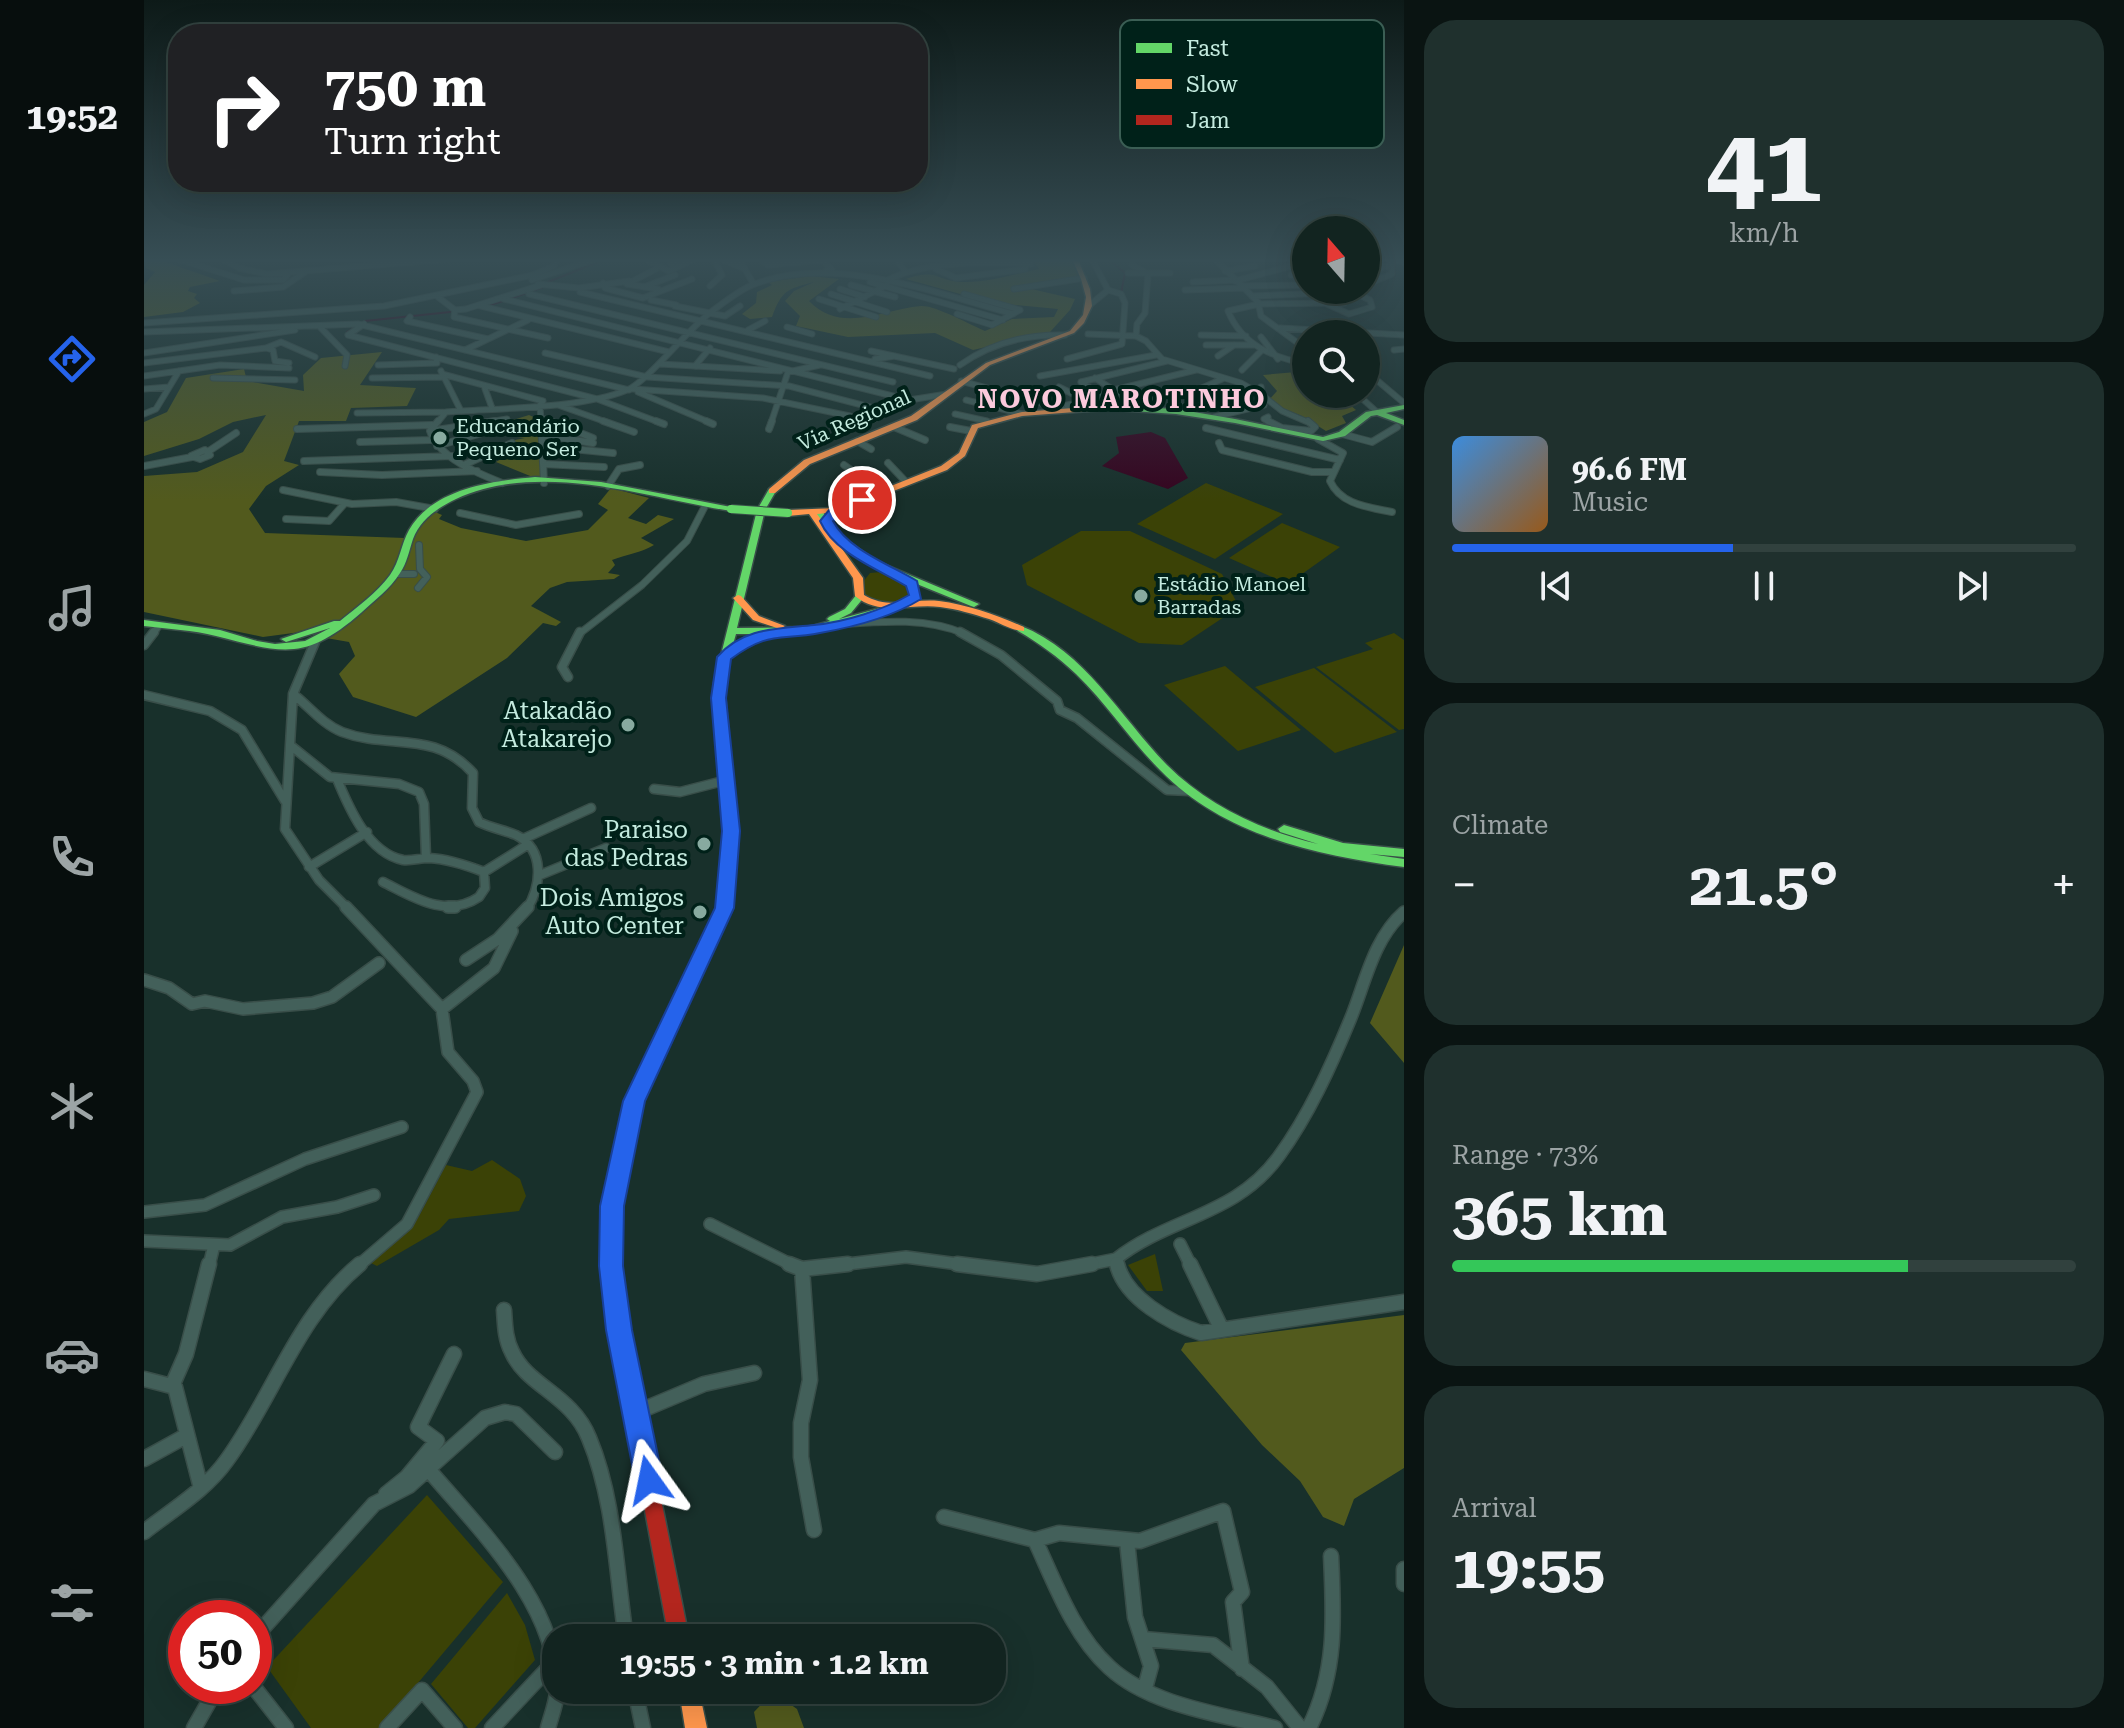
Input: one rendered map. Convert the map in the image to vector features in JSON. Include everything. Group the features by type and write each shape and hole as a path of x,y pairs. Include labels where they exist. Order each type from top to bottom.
{"main road":[{"name":"Via Regional","path":"738,598 761,510 772,490 793,471 894,427 991,362 1052,340"},
{"path":"214,632 261,647 327,638 396,574 412,530 435,509 473,489 502,483 608,486 705,506 818,517 954,462 962,454 971,431 987,421 1022,414 1140,402 1210,422 1318,439 1342,434 1361,418 1404,405"},
{"path":"1377,412 1401,425"},
{"path":"818,517 846,545 913,584 1024,624 1059,643 1104,686 1179,773 1212,796 1257,819 1315,841 1404,853"},
{"path":"818,517 858,578 860,596 869,604 980,613 1032,634 1065,657 1187,790 1257,827 1305,846 1404,863"},
{"path":"858,578 865,571 887,569"},
{"path":"731,628 768,632 832,625 899,607 917,593 913,584"},
{"path":"731,628 825,622 848,611 860,596"},
{"path":"738,598 756,618 780,626"},
{"path":"676,1624 614,1296 612,1206 627,1129 639,1088 725,908 731,862 727,780 718,698 738,598"},
{"path":"144,623 281,640 308,635 351,617"},
{"path":"724,657 747,640 768,632"},
{"path":"692,1704 696,1728"}],"street":[{"path":"155,351 159,340"},
{"path":"144,353 235,340"},
{"path":"332,340 348,357 345,366"},
{"path":"361,340 436,360 452,399 461,411"},
{"path":"429,340 631,389 713,424"},
{"path":"378,365 446,359 487,340"},
{"path":"615,340 669,352"},
{"path":"675,340 909,400 947,394"},
{"path":"730,340 893,382"},
{"path":"786,340 930,376"},
{"path":"871,351 957,367 970,355 986,348 1022,340"},
{"path":"1122,340 1121,345 1067,359 1114,390 1140,402 1202,388 1222,379"},
{"path":"1143,340 1149,343 1156,355 1167,361 1244,384 1282,411 1306,419 1315,427 1311,431 1282,428 1264,419 1268,417"},
{"path":"1249,340 1261,351 1292,362"},
{"path":"1263,340 1278,359"},
{"path":"357,413 444,412 597,399 631,389 647,377 681,341"},
{"path":"144,363 266,348 282,342 297,352 315,357"},
{"path":"1206,345 1254,345"},
{"path":"1218,356 1234,345"},
{"path":"1285,347 1292,347"},
{"path":"147,413 159,406 185,360 188,351 179,348"},
{"path":"144,376 213,365 289,368 295,364 275,361 273,350 266,348"},
{"path":"695,366 710,348"},
{"path":"1394,350 1404,349"},
{"path":"242,366 246,351"},
{"path":"1242,370 1261,351"},
{"path":"545,353 647,377 783,386 889,412 870,421"},
{"path":"1040,376 1156,355"},
{"path":"660,364 790,371 895,356"},
{"path":"446,359 597,399 664,424"},
{"path":"1117,406 1081,382 1167,361"},
{"path":"289,368 295,380"},
{"path":"1114,390 1187,375 1196,370"},
{"path":"769,429 790,371"},
{"path":"372,378 443,375 554,403 634,432"},
{"path":"213,378 295,380 302,384"},
{"path":"961,381 1065,409 1069,404 1083,399 1104,398"},
{"path":"1380,384 1404,405"},
{"path":"484,386 492,408"},
{"path":"144,389 169,387"},
{"path":"1059,387 1083,399"},
{"path":"1261,387 1262,395"},
{"path":"631,389 778,400 850,416"},
{"path":"1166,409 1231,398"},
{"path":"452,399 431,428 431,440 479,473 502,483"},
{"path":"966,400 1022,414"},
{"path":"540,405 544,483"},
{"path":"1210,422 1264,405"},
{"path":"1373,408 1377,412"},
{"path":"955,414 987,421"},
{"path":"542,418 593,440 542,435"},
{"path":"297,429 431,428 507,419"},
{"path":"1210,422 1340,460"},
{"path":"1342,434 1364,444 1373,443 1401,425"},
{"path":"894,427 925,440"},
{"path":"950,427 971,431"},
{"path":"437,446 496,429"},
{"path":"144,466 209,451 236,433"},
{"path":"1318,439 1341,450 1330,484 1339,495 1392,512"},
{"path":"360,442 431,440"},
{"path":"857,441 871,449"},
{"path":"466,464 512,443"},
{"path":"1219,443 1222,450 1312,472 1334,472"},
{"path":"542,446 613,453"},
{"path":"304,461 453,456"},
{"path":"888,463 906,482"},
{"path":"543,464 604,467"},
{"path":"608,486 619,469 640,465"},
{"path":"844,465 881,491"},
{"path":"320,472 382,475 479,473"},
{"path":"473,489 479,473"},
{"path":"283,490 345,503 396,502 435,509"},
{"path":"286,519 329,521 345,503"},
{"path":"568,677 562,667 582,629 642,585 687,541 705,506"},
{"path":"460,513 516,525 579,514"},
{"path":"415,574 419,545"},
{"path":"396,574 427,577 418,588"},
{"path":"832,625 896,620 923,621 960,629 1002,654 1057,701 1060,710 1077,718 1167,790 1187,790"},
{"path":"144,644 159,626"},
{"path":"144,1532 201,1488 227,1461 282,1363 326,1300 350,1272 407,1224 475,1097 475,1085 448,1052 442,1009 309,867 285,829 293,694 315,642"},
{"path":"293,694 344,733 423,742 453,753 473,773 472,808 479,822 525,842 537,860 540,875 533,898 513,929 506,952 495,970 442,1009"},
{"path":"144,695 210,711 242,730 285,801"},
{"path":"290,745 311,764 337,779 391,782 419,792 424,804 426,857"},
{"path":"337,779 367,832 388,854 405,860 426,857 484,872"},
{"path":"654,789 680,792 727,780"},
{"path":"484,872 525,842 591,808"},
{"path":"309,867 367,832"},
{"path":"540,875 606,848"},
{"path":"383,882 444,907 462,907 483,893 484,872"},
{"path":"710,1224 759,1251 802,1269 906,1257 1037,1274 1116,1259 1130,1248 1232,1199 1267,1172 1290,1138 1348,1024 1388,926 1404,912"},
{"path":"466,960 513,929"},
{"path":"144,980 169,988 192,1004 205,1001 229,1009 279,1008 332,997 379,963"},
{"path":"144,1212 205,1205 305,1159 402,1127"},
{"path":"144,1241 238,1244 282,1217 337,1207 374,1195"},
{"path":"1180,1244 1222,1330"},
{"path":"201,1488 184,1437 172,1386 186,1354 214,1245"},
{"path":"1116,1259 1127,1284 1168,1319 1189,1331 1222,1330 1404,1302"},
{"path":"802,1269 810,1380 801,1423 801,1457 814,1530"},
{"path":"504,1310 504,1336 513,1361 565,1401 588,1433 610,1533 624,1624"},
{"path":"272,1618 374,1504 407,1477 437,1441 418,1427 454,1354"},
{"path":"635,1413 704,1384 754,1373"},
{"path":"144,1379 172,1386"},
{"path":"374,1504 403,1491 485,1418 505,1412 524,1419 555,1452"},
{"path":"144,1459 184,1437"},
{"path":"428,1469 529,1597 542,1624"},
{"path":"944,1517 1039,1537 1127,1541 1153,1538 1223,1511 1241,1588 1241,1595 1233,1602 1242,1669"},
{"path":"1039,1537 1085,1638 1112,1670 1145,1688 1192,1706 1275,1728"},
{"path":"1127,1541 1135,1617 1151,1666 1145,1688"},
{"path":"1309,1728 1327,1690 1332,1668 1331,1556"},
{"path":"1404,1569 1404,1584"},
{"path":"1143,1639 1213,1645 1278,1697 1300,1728"},
{"path":"492,1728 542,1675"},
{"path":"387,1728 418,1692 424,1690 455,1728"},
{"path":"194,1728 208,1704"},
{"path":"267,1704 286,1728"},
{"path":"548,1728 556,1704"},
{"path":"638,1704 643,1728"}],"green space":[{"path":"950,340 1017,340 973,350"},
{"path":"382,352 360,385 416,388 407,406 351,408 346,421 299,421 284,461 299,465 266,486 249,509 265,533 405,538 435,512 442,515 439,519 461,528 526,541 588,530 608,510 598,504 611,488 649,498 628,518 646,524 658,515 674,519 641,538 654,545 612,560 615,565 608,573 620,575 614,579 567,582 550,588 531,606 561,622 556,626 543,623 507,658 416,717 353,697 339,674 355,656 349,642 326,638 316,630 263,637 144,612 144,476 197,472 243,452 266,415 233,422 199,439 144,456 144,422 167,412 186,378 244,369 247,381 304,391 303,375 321,358"},
{"path":"1292,372 1292,408 1356,410 1342,416 1346,423 1326,431 1302,416 1267,402 1277,391 1263,375"},
{"path":"529,415 564,431 549,434 540,462 540,480 496,462 521,447 510,441 525,438 501,435 500,431 524,426 513,420"},
{"path":"1206,483 1283,514 1215,559 1137,524"},
{"path":"1282,523 1340,547 1288,584 1229,558"},
{"name":"Estádio Manoel Barradas","path":"1081,531 1130,531 1222,574 1239,607 1182,645 1139,643 1027,585 1022,565"},
{"path":"882,572 910,587 911,597 889,605 870,601 861,590 863,582 870,573"},
{"path":"1394,633 1404,640 1404,729 1399,730 1316,667 1373,649 1365,643"},
{"path":"1225,666 1301,730 1238,751 1164,685"},
{"path":"1314,668 1397,732 1335,753 1255,687"},
{"path":"1404,945 1404,1063 1370,1023"},
{"path":"492,1160 520,1179 526,1196 519,1211 449,1219 439,1230 377,1266 369,1262 419,1216 446,1165 472,1171"},
{"path":"1155,1254 1163,1291 1147,1291 1128,1265"},
{"path":"1404,1315 1404,1468 1354,1499 1344,1526 1323,1517 1300,1481 1262,1445 1181,1350 1185,1343"},
{"path":"427,1495 503,1582 380,1728 311,1728 272,1674 272,1662"},
{"path":"507,1593 525,1625 535,1660 475,1728 468,1728 431,1684"},
{"path":"762,1704 790,1704 797,1709 804,1728 757,1728 754,1712"}],"shaded area":[{"path":"1151,432 1165,438 1188,478 1168,489 1102,466 1119,453 1116,437"}],"traffic: fast":[{"path":"1086,409 1176,412 1323,439 1342,434 1369,414 1404,407"},
{"path":"1377,412 1404,423"},
{"path":"214,632 275,647 307,644 324,637 341,626 389,582 399,567 414,527 427,513 463,493 503,482 568,481 731,509"},
{"path":"621,1341 611,1266 612,1206 634,1101 725,908 731,831 719,683 761,510 772,491"},
{"path":"731,509 788,513"},
{"path":"819,513 839,539 873,563 974,604"},
{"path":"832,619 848,611 860,596"},
{"path":"731,631 809,630 884,610"},
{"path":"144,623 220,633"},
{"path":"286,639 337,623"},
{"path":"1021,629 1043,642 1082,674 1164,768 1188,790 1215,808 1275,836 1340,853 1404,863"},
{"path":"724,657 762,634"},
{"path":"1284,829 1343,847 1404,853"}],"traffic: slow":[{"path":"772,491 807,462 914,418 988,364 1052,340"},
{"path":"788,513 837,510 944,468 962,454 975,427 1022,414 1086,409"},
{"path":"812,513 858,578 860,596 869,602 888,606 928,603 949,606 991,616 1021,629"},
{"path":"738,598 756,618 780,626"},
{"path":"692,1704 696,1728"}],"traffic: jam":[{"path":"621,1341 676,1624"}],"place":[{"name":"Educandário Pequeno Ser","path":"440,438"},
{"name":"Estádio Manoel Barradas","path":"1141,596"},
{"name":"Atakadão Atakarejo","path":"628,725"},
{"name":"Paraiso das Pedras","path":"704,844"},
{"name":"Dois Amigos Auto Center","path":"700,912"}],"district":[{"name":"NOVO MAROTINHO","path":"1122,399"}],"route":[{"path":"649,1480 619,1330 611,1266 612,1206 634,1101 725,908 731,862 731,831 718,698 724,657 747,640 768,632 818,629 897,608 916,596 913,584 854,550 832,532 827,521 834,513 862,500"}]}
